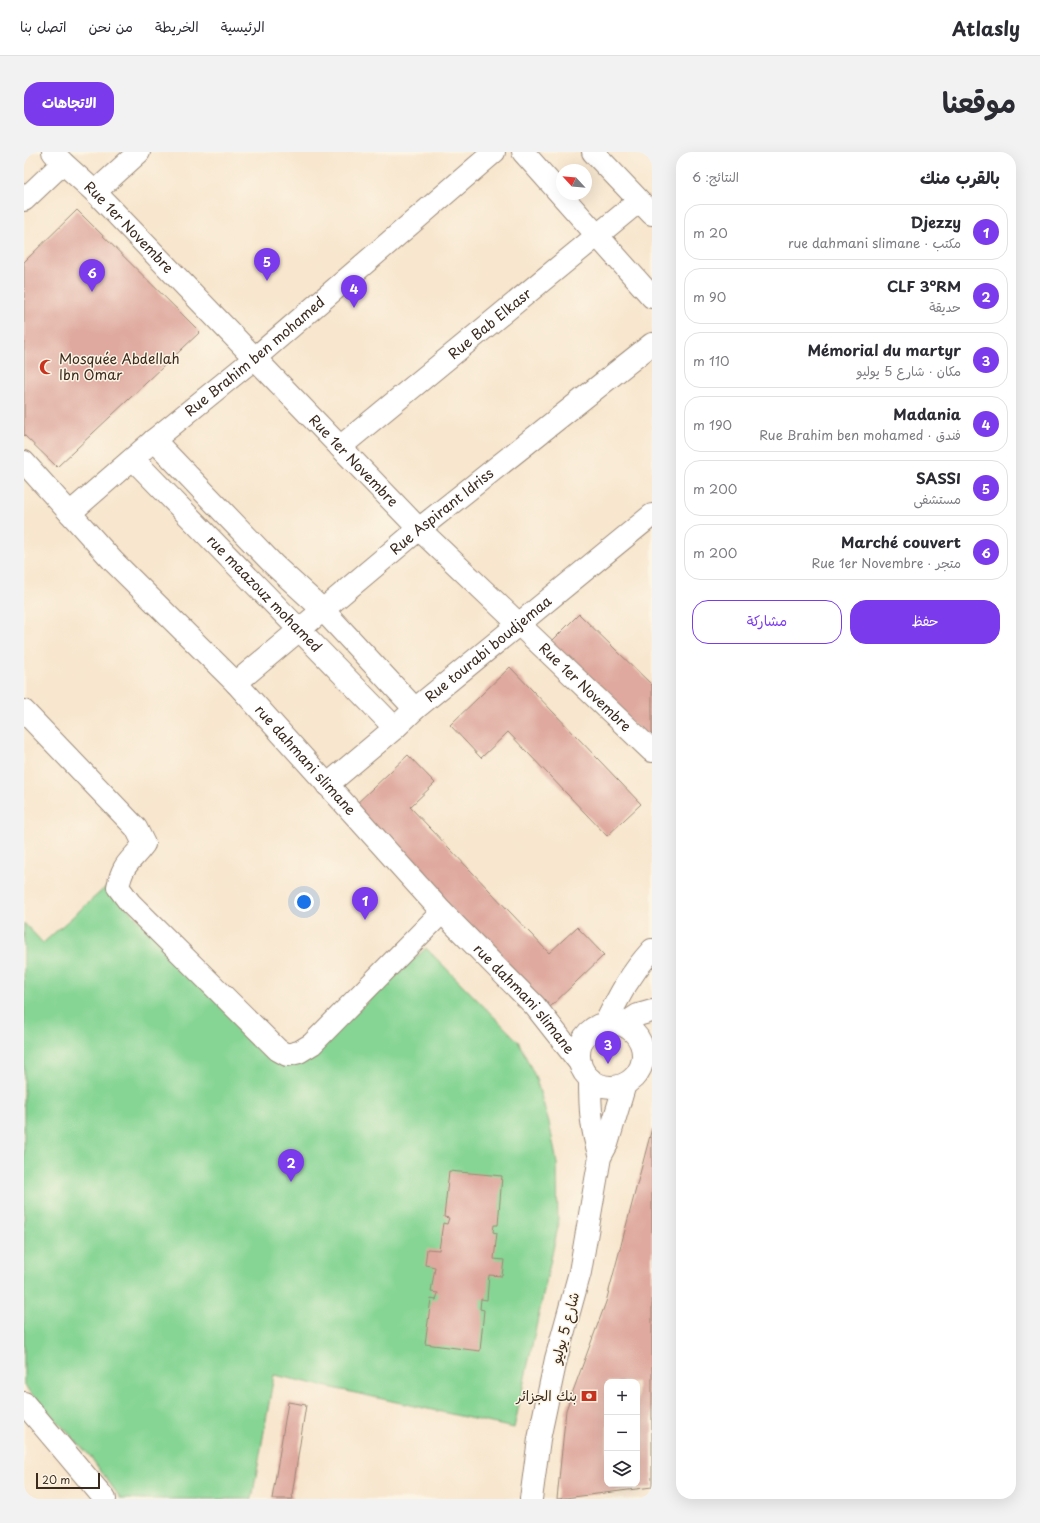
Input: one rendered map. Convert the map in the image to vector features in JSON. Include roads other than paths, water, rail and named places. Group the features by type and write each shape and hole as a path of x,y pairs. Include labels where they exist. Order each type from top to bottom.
{"street":[{"path":"95,192 139,152"},
{"name":"Rue Brahim ben mohamed","path":"70,513 154,440 255,358 494,152"},
{"path":"523,152 652,297"},
{"path":"593,152 645,208"},
{"path":"24,200 60,156"},
{"name":"Rue 1er Novembre","path":"60,156 419,529 652,751"},
{"name":"Rue Bab Elkasr","path":"340,447 598,235 645,208"},
{"name":"Rue Aspirant Idriss","path":"236,684 419,529 652,344"},
{"name":"rue maazouz mohamed","path":"154,440 274,565 323,610 416,709"},
{"name":"rue maazouz mohamed","path":"133,459 395,728"},
{"name":"rue dahmani slimane","path":"24,462 113,561 236,684 442,912 535,1006 585,1071"},
{"name":"Rue tourabi boudjemaa","path":"327,785 416,709 652,516"},
{"path":"24,711 136,828 144,844 127,863 121,874 118,887 130,903 278,1050 287,1055 299,1052 312,1044 442,912"},
{"path":"614,1024 626,982 652,950"},
{"path":"614,1024 636,1035 643,1049 648,1054 638,1073 632,1079 625,1084 616,1087 606,1087 598,1084 585,1071 580,1050 584,1038 590,1031 652,1011"},
{"name":"شارع 5 يوليو","path":"585,1071 594,1139 600,1157"},
{"name":"شارع 5 يوليو","path":"532,1499 539,1439 556,1358 580,1272 600,1157 607,1144 625,1084"},
{"path":"24,1403 105,1499"}],"place":[{"name":"SASSI","path":"267,281"},
{"name":"Marché couvert","path":"92,292"},
{"name":"Madania","path":"354,308"},
{"name":"Mosquée Abdellah Ibn Omar","path":"47,367"},
{"name":"Djezzy","path":"365,920"},
{"name":"Mémorial du martyr","path":"608,1064"},
{"name":"CLF 3°RM","path":"291,1182"},
{"name":"بنك الجزائر","path":"589,1396"}]}
